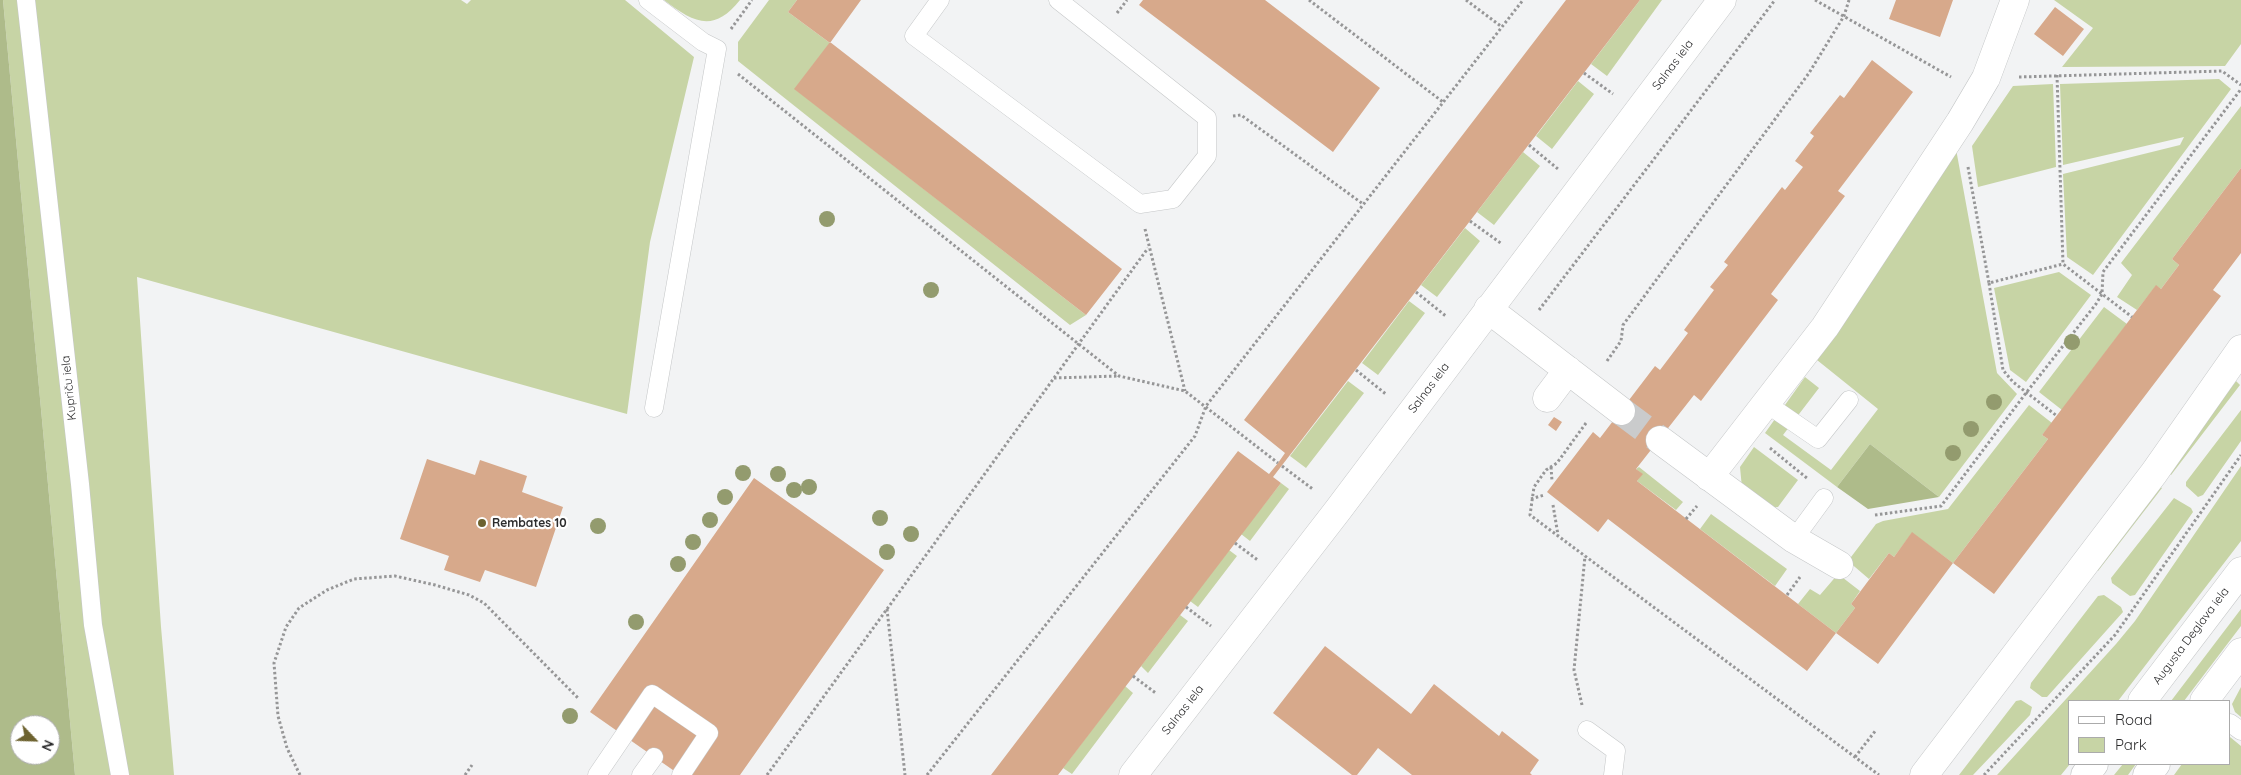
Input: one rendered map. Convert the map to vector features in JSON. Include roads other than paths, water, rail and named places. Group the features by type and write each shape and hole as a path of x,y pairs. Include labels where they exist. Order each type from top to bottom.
{"street":[{"name":"Salnas iela","path":"1133,775 1338,510 1722,0"},
{"path":"1709,477 1830,320 1960,122 1986,78 2014,0"},
{"path":"1488,309 1621,411"},
{"path":"1924,775 2154,472 2241,349"},
{"path":"1547,398 1577,378"},
{"path":"1660,440 1794,539 1840,564"},
{"name":"Augusta Deglava iela","path":"2143,700 2241,570"},
{"path":"2205,700 2241,652"},
{"path":"2085,775 2093,765"},
{"path":"2147,775 2155,765"}],"lane":[{"name":"Kupriču iela","path":"26,0 80,484 93,626 120,775"},
{"path":"648,0 703,42 717,49 654,408"},
{"path":"940,0 914,36 1140,204 1173,199 1207,156 1207,118 1058,0"},
{"path":"1767,404 1818,439 1849,400"},
{"path":"1794,539 1824,498"},
{"path":"597,775 652,694 709,733 681,775"},
{"path":"2231,723 2241,731"},
{"path":"1587,730 1616,750 1613,775"},
{"path":"641,775 654,757"}],"tunnel":[{"path":"1621,411 1660,440"}],"place":[{"name":"Rembates 10","path":"482,523"}]}
